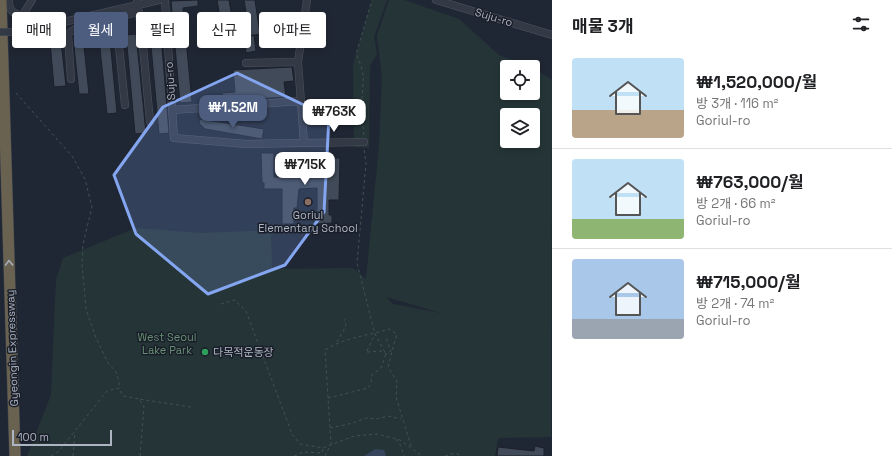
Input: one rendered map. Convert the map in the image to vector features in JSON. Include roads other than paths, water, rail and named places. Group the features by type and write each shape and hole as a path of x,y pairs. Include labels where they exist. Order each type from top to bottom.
{"highway":[{"name":"Gyeongin Expressway","path":"1,0 16,456"}],"street":[{"path":"9,0 9,6 16,14 22,16 32,0"},
{"path":"0,32 20,32 138,6 158,0"},
{"name":"Suju-ro","path":"165,0 174,138 246,144 304,143"},
{"path":"307,0 298,62 304,143 364,142"},
{"name":"Suju-ro","path":"438,0 552,35"},
{"path":"127,12 138,6"},
{"path":"138,6 150,122"},
{"path":"71,79 68,34 74,30"},
{"path":"119,48 125,105"},
{"path":"246,64 298,62"},
{"path":"172,110 301,101"}],"water":[{"path":"375,449 384,450 386,456 364,456"}],"place":[{"name":"Goriul Elementary School","path":"308,202"},
{"name":"다목적운동장","path":"205,352"}],"park label":[{"name":"West Seoul Lake Park","path":"167,343"}]}
